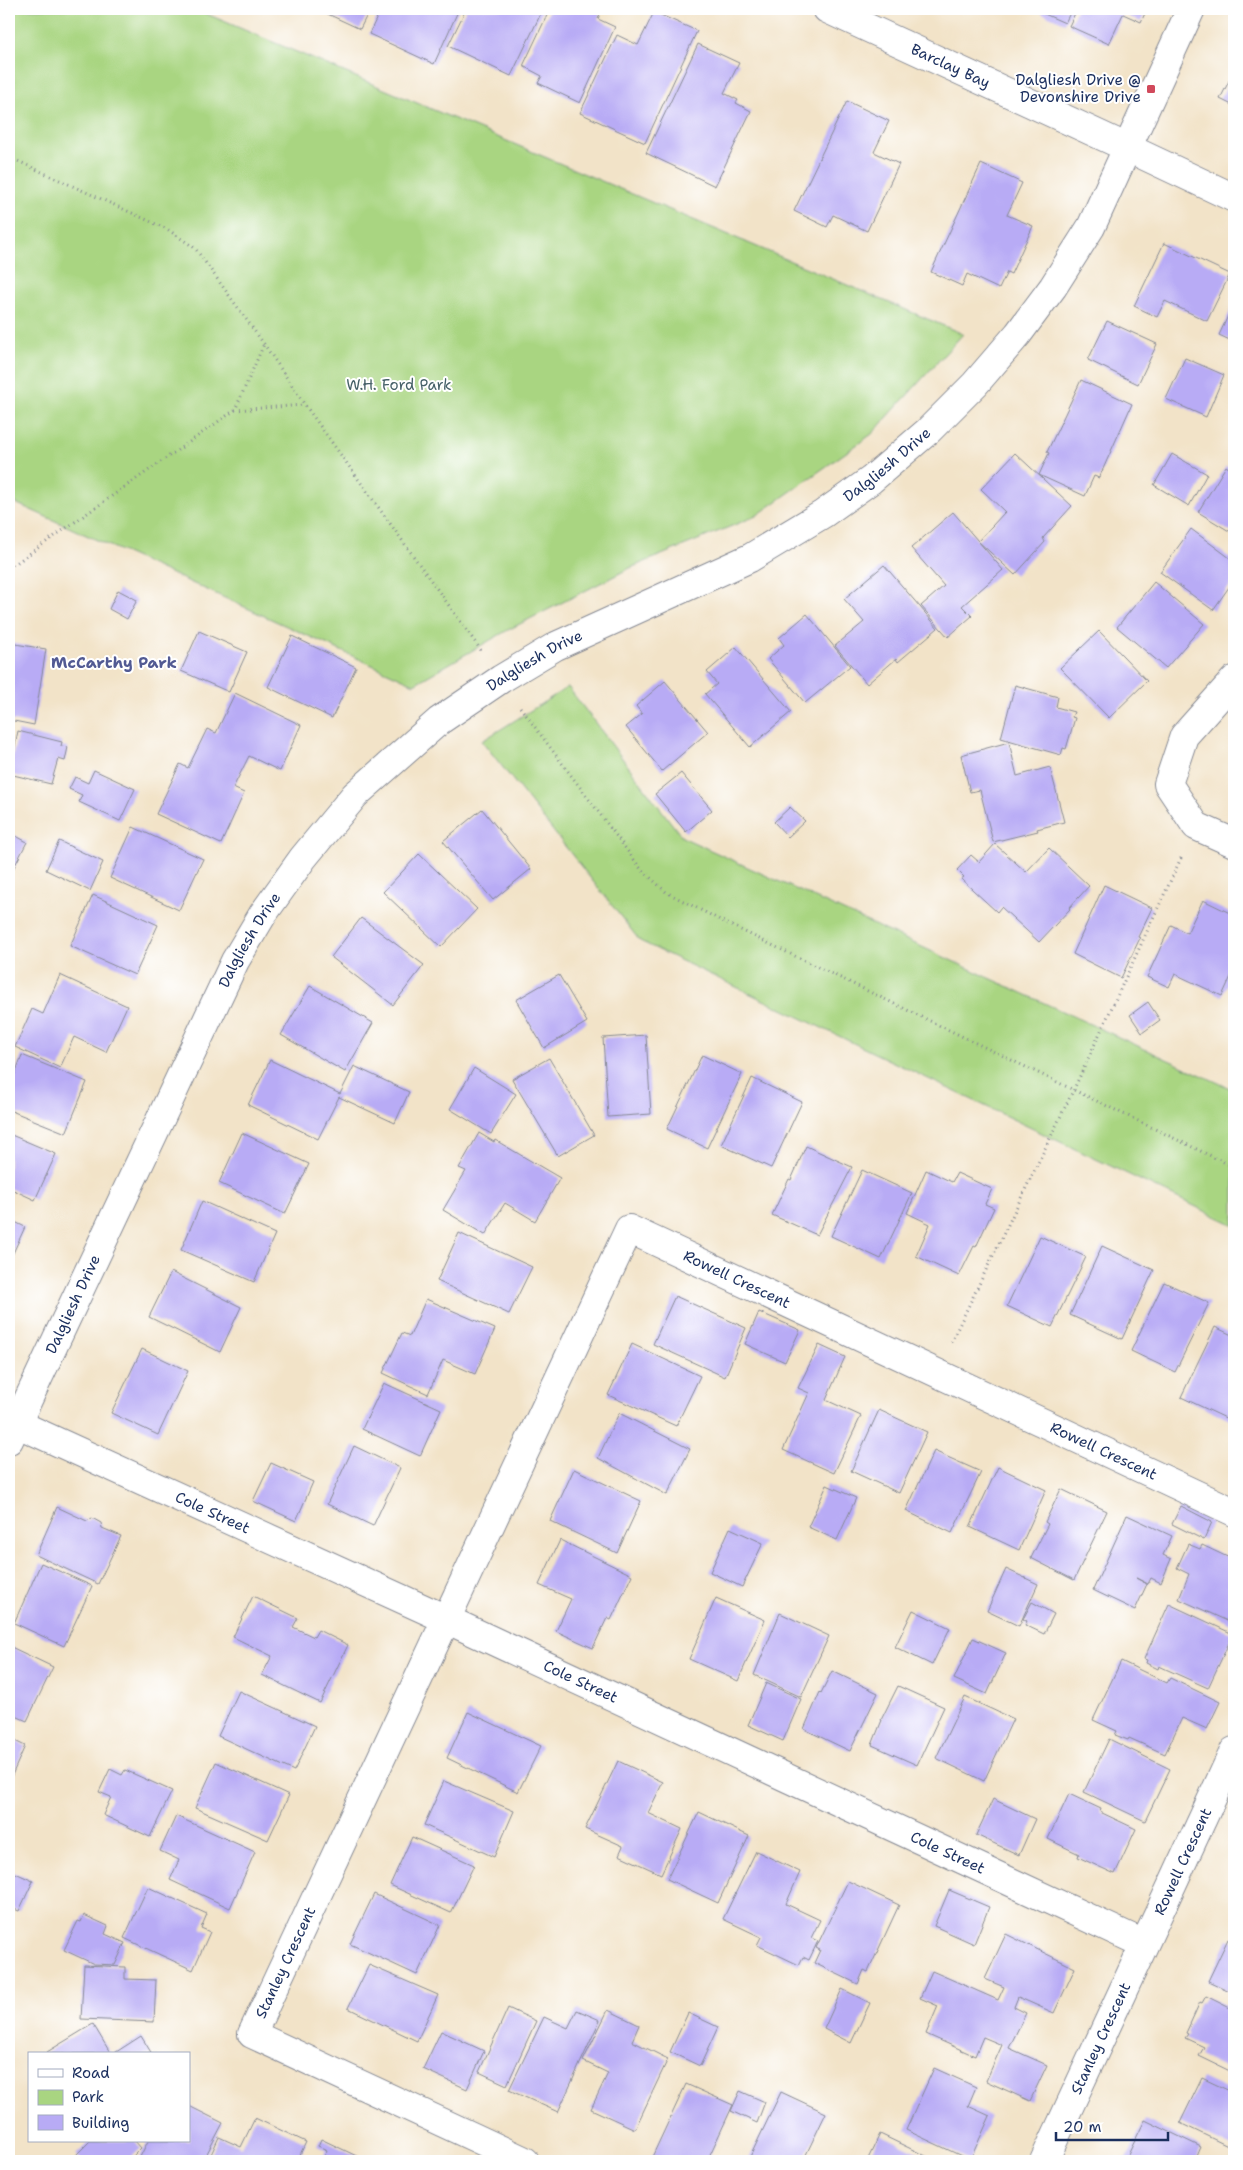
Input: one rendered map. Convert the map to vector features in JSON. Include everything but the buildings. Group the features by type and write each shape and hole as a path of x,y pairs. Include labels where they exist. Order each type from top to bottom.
{"street":[{"name":"Barclay Bay","path":"827,9 1234,198"},
{"name":"Dalgliesh Drive","path":"13,1431 235,961 263,914 303,858 355,795 439,721 501,679 556,646 750,558 823,514 872,480 928,431 975,384 1018,334 1053,287 1091,227 1191,9"},
{"path":"1234,680 1184,736 1168,784 1196,826 1234,843"},
{"name":"Rowell Crescent","path":"446,1619 629,1228 1234,1512"},
{"name":"Cole Street","path":"13,1431 446,1619 1144,1944"},
{"name":"Stanley Crescent","path":"446,1619 252,2034 525,2161"},
{"name":"Rowell Crescent","path":"1144,1944 1234,1751"},
{"name":"Stanley Crescent","path":"1044,2161 1144,1944"}],"path":[{"path":"9,157 167,229 195,248 264,344 304,405 501,679 641,869 666,892 722,921 1234,1167"},
{"path":"235,410 264,344"},
{"path":"9,568 235,410 304,405"},
{"path":"936,1372 1074,1089 1196,826"}],"green space":[{"name":"W.H. Ford Park","path":"9,9 195,9 963,334 872,434 756,516 630,568 508,630 414,684 9,500"},
{"path":"568,687 682,837 1234,1090 1234,1225 640,941 482,741"}],"place":[{"name":"Dalgliesh Drive @ Devonshire Drive","path":"1151,89"}],"district":[{"name":"McCarthy Park","path":"114,662"}]}
